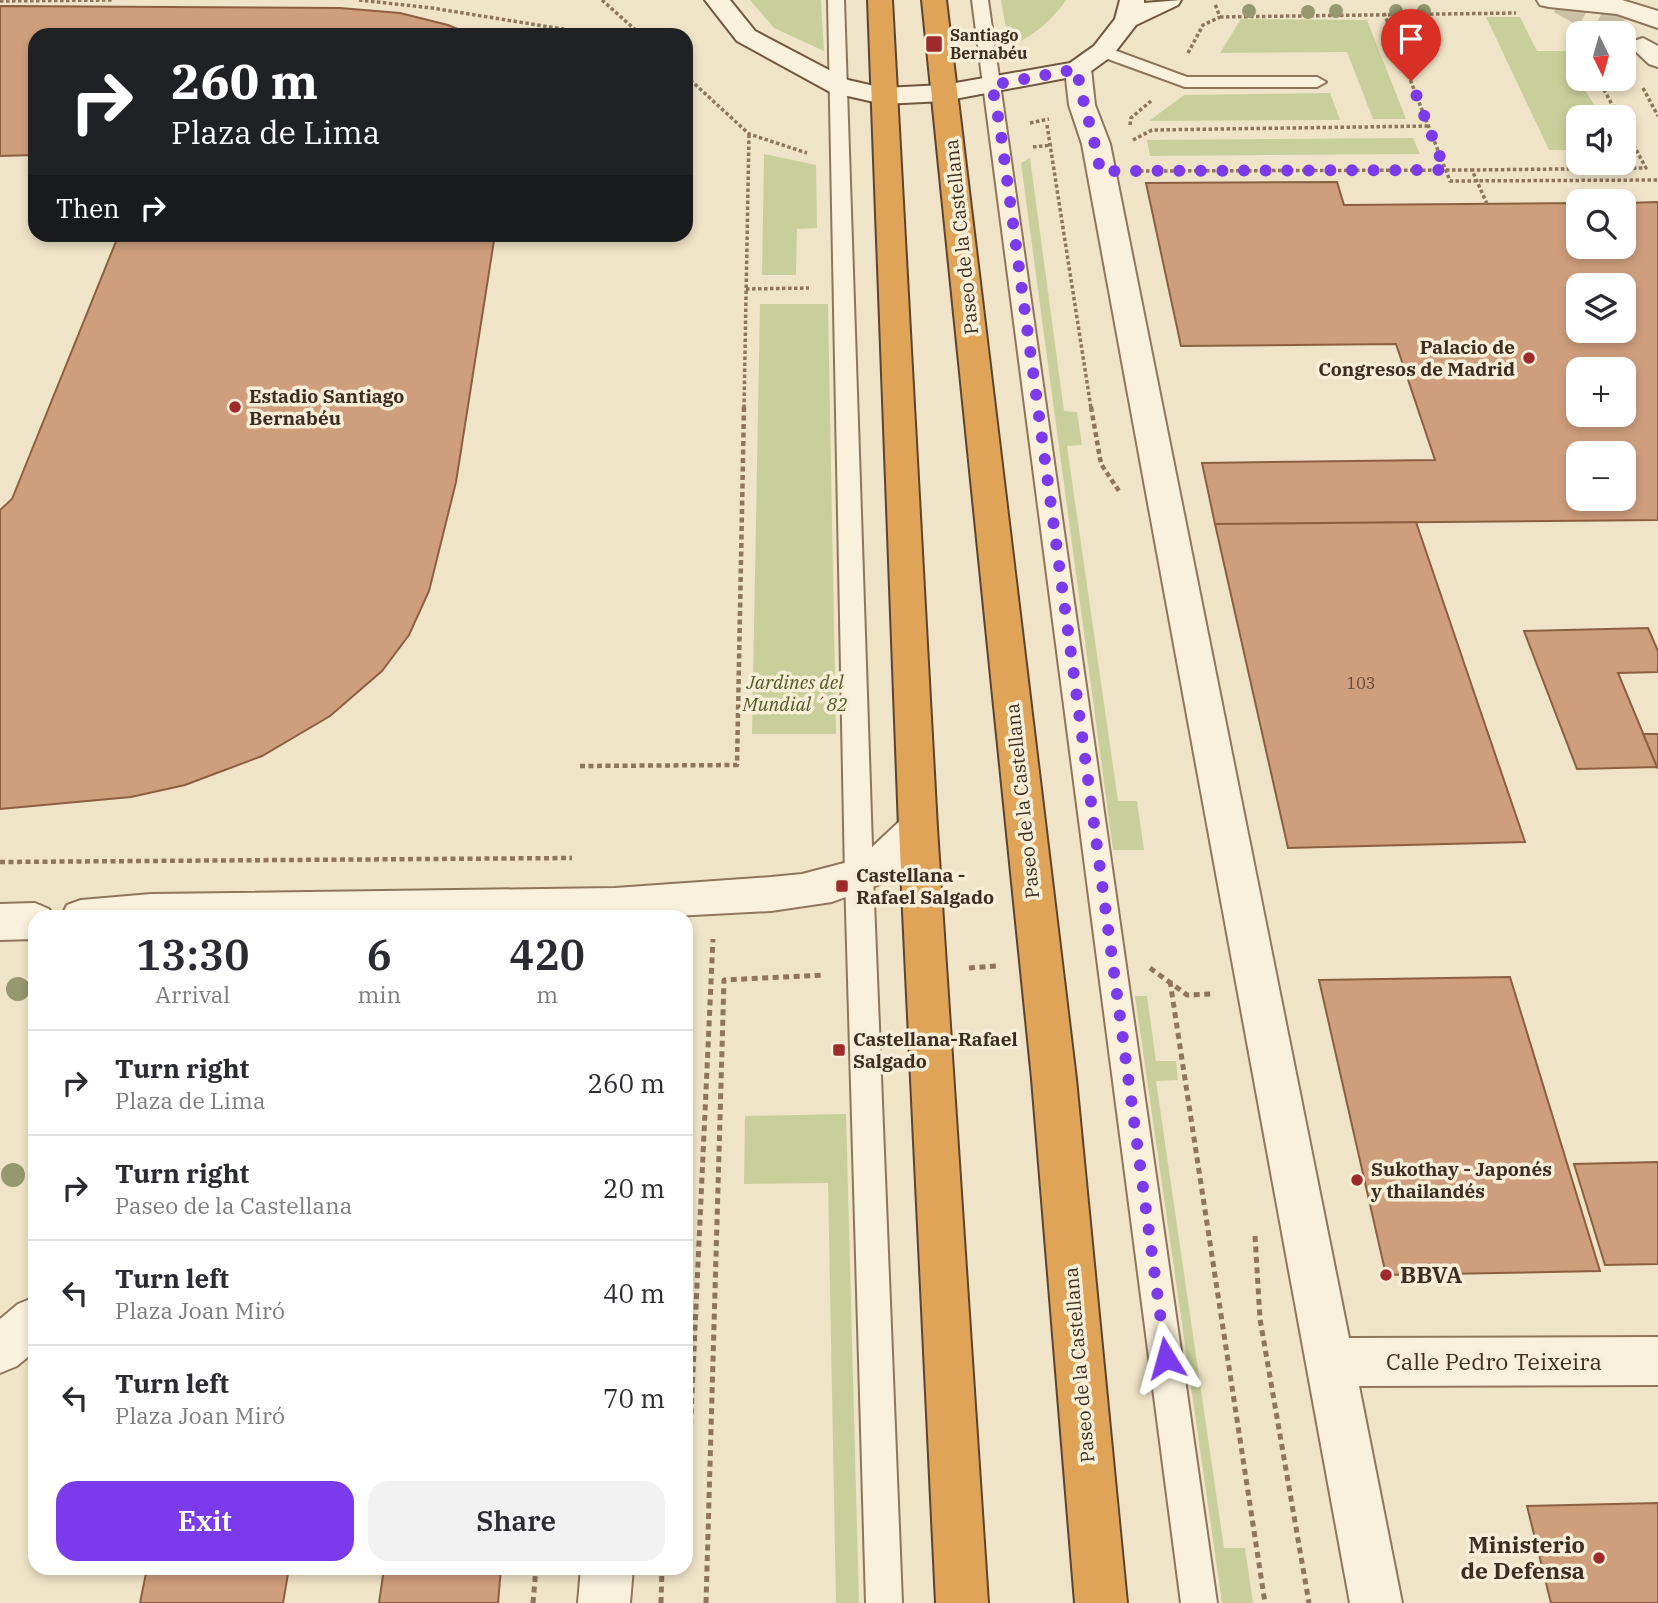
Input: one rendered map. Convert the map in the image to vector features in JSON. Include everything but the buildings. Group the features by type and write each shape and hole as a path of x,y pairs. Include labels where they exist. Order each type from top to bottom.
{"highway":[{"path":"880,0 918,828 962,1603"},
{"name":"Paseo de la Castellana","path":"934,0 1054,1079 1101,1603"}],"street":[{"path":"717,0 746,36 839,86 883,96 944,93 992,85 1090,60"},
{"path":"1169,0 1130,10 1090,60 1083,105 1096,144 1376,1603"},
{"path":"1549,0 1603,2 1636,9 1658,20"},
{"path":"357,910 615,905 651,907 715,896 783,893 859,876 888,859 918,828"},
{"path":"0,922 28,920"},
{"path":"0,1349 28,1327"},
{"name":"Calle Pedro Teixeira","path":"1329,1363 1658,1361"},
{"path":"604,1603 606,1575"}],"lane":[{"path":"836,0 859,876 884,1603"},
{"path":"980,0 1000,127 1199,1603"},
{"path":"1090,60 1185,82 1317,82"}],"path":[{"path":"0,1 112,0"},
{"path":"359,0 432,8 556,28"},
{"path":"602,0 633,28"},
{"path":"1384,13 1450,181 1658,180"},
{"path":"1220,17 1522,13"},
{"path":"580,766 737,765 750,134 693,82"},
{"path":"1636,150 1646,169 1636,169"},
{"path":"1100,171 1566,169"},
{"path":"1472,170 1487,204"},
{"path":"746,289 815,288"},
{"path":"0,862 572,858"},
{"path":"693,1372 715,896"},
{"path":"706,1603 724,980"},
{"path":"1170,980 1265,1603"},
{"path":"533,1603 535,1575"},
{"path":"661,1603 662,1575"}],"green space":[{"path":"750,0 821,0 824,51 774,28"},
{"path":"1001,0 1066,0 1041,28 1009,47"},
{"path":"1486,17 1520,17 1537,51 1566,51 1566,91 1586,91 1594,105 1566,105 1566,150 1549,150"},
{"path":"1241,19 1367,20 1406,119 1373,119 1347,52 1220,53"},
{"path":"1330,93 1340,120 1149,121 1184,95"},
{"path":"1413,138 1420,154 1150,156 1147,140"},
{"path":"764,154 816,165 817,228 797,229 796,275 762,275"},
{"path":"1030,158 1064,411 1077,412 1082,445 1067,446 1118,801 1137,801 1144,850 1113,850 1021,163"},
{"name":"Jardines del Mundial ´82","path":"760,304 828,304 836,734 752,734"},
{"path":"1135,996 1147,996 1156,1061 1176,1061 1178,1080 1156,1081 1224,1548 1245,1548 1253,1603 1222,1603"},
{"path":"846,1114 859,1603 836,1603 828,1183 744,1184 745,1116"}],"tunnel":[{"path":"1561,0 1598,21"}],"place":[{"name":"Santiago Bernabéu","path":"934,44"},
{"name":"Palacio de Congresos de Madrid","path":"1529,358"},
{"name":"Estadio Santiago Bernabéu","path":"235,407"},
{"name":"Castellana - Rafael Salgado","path":"842,886"},
{"name":"Castellana-Rafael Salgado","path":"839,1050"},
{"name":"Sukothay - Japonés y thailandés","path":"1357,1180"},
{"name":"BBVA","path":"1386,1275"},
{"name":"Ministerio de Defensa","path":"1599,1558"}],"route":[{"path":"1166,1358 1000,127 992,85 1077,69 1100,171 1445,170 1411,81"}]}
